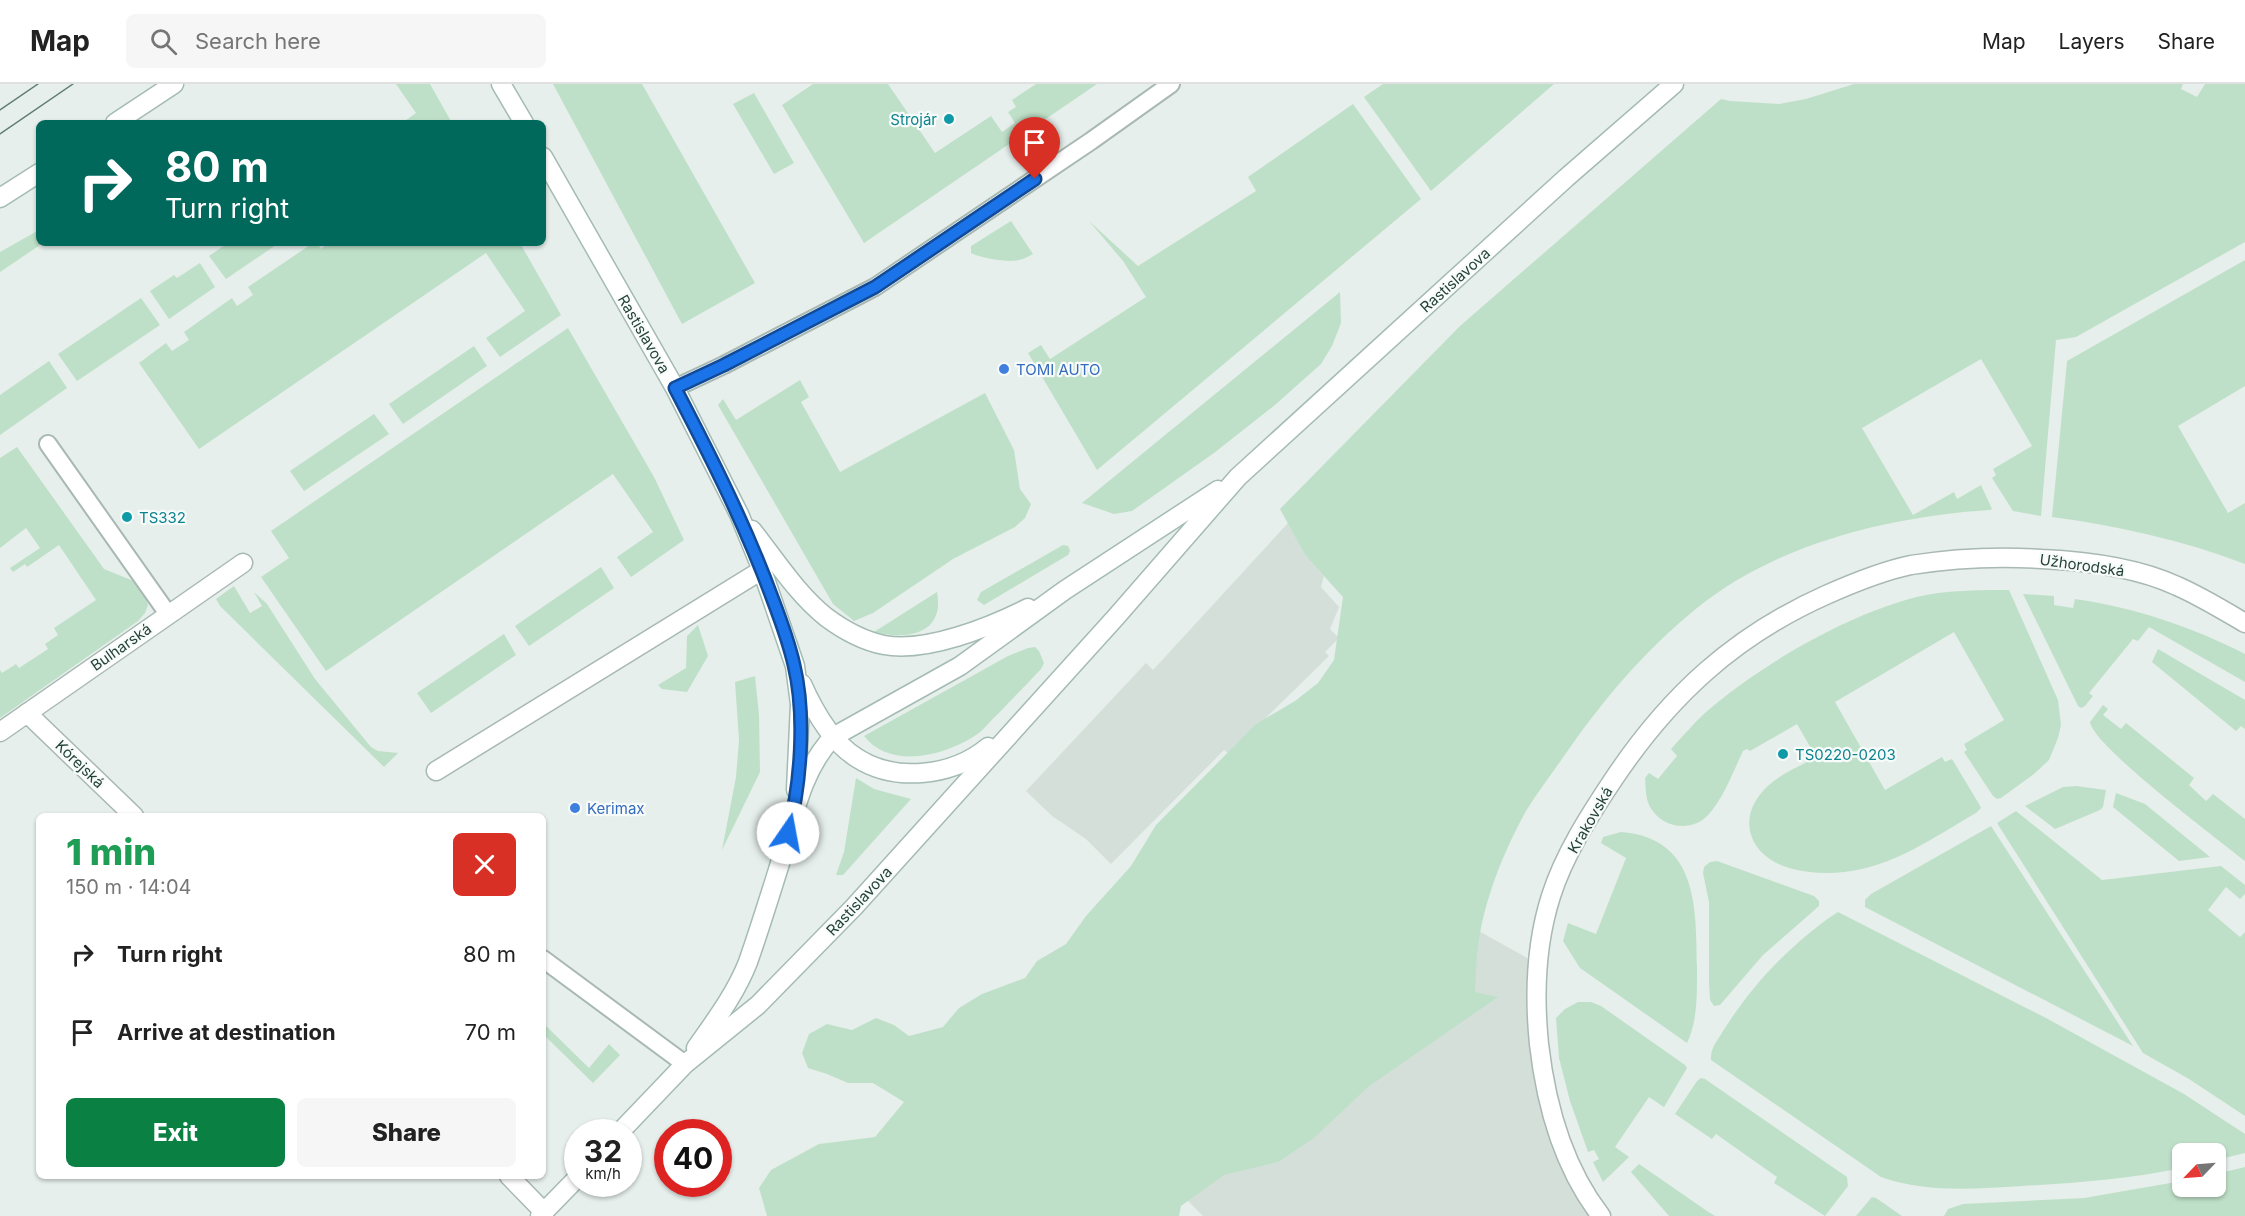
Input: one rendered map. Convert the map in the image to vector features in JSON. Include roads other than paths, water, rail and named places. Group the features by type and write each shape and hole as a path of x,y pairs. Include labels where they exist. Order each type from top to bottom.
{"street":[{"path":"120,120 174,84"},
{"path":"501,84 522,120"},
{"name":"Rastislavova","path":"632,1119 685,1064 758,1005 801,962 917,838 1018,723 1116,617 1238,477 1566,178 1674,84"},
{"name":"Rastislavova","path":"546,162 675,388 739,514 811,704 833,737 856,758 870,765 901,772 923,773 962,764 979,755 1018,723"},
{"path":"0,198 36,175"},
{"name":"Rastislavova","path":"685,1064 727,1003 747,965 794,812 813,765 822,749 833,737 960,666 1065,590 1238,477"},
{"name":"Rastislavova","path":"739,514 796,586 825,617 841,627 884,645 922,644 958,635 1001,621 1065,590"},
{"name":"Užhorodská","path":"1909,566 1975,557 2013,557 2061,560 2115,568 2175,585 2245,623"},
{"name":"Bulharská","path":"0,732 243,563"},
{"name":"Krakovská","path":"1601,1216 1580,1184 1558,1136 1543,1080 1537,1019 1538,964 1542,932 1551,894 1573,846 1637,745 1701,674 1752,634 1800,607 1855,582 1909,566"},
{"path":"436,771 762,570"},
{"name":"Rastislavova","path":"794,812 799,761 800,704 795,666"},
{"name":"Kórejská","path":"27,713 131,813"},
{"path":"512,1179 542,1214 564,1191"}],"lane":[{"path":"675,388 875,287 1171,84"},
{"path":"48,444 168,614"},
{"path":"546,961 685,1064"}],"tram line":[{"path":"0,110 38,84"},
{"path":"0,134 73,84"}],"place":[{"name":"Strojár","path":"949,119"},
{"name":"TOMI AUTO","path":"1004,369"},
{"name":"TS332","path":"127,517"},
{"name":"TS0220-0203","path":"1783,754"},
{"name":"Kerimax","path":"575,808"}]}
